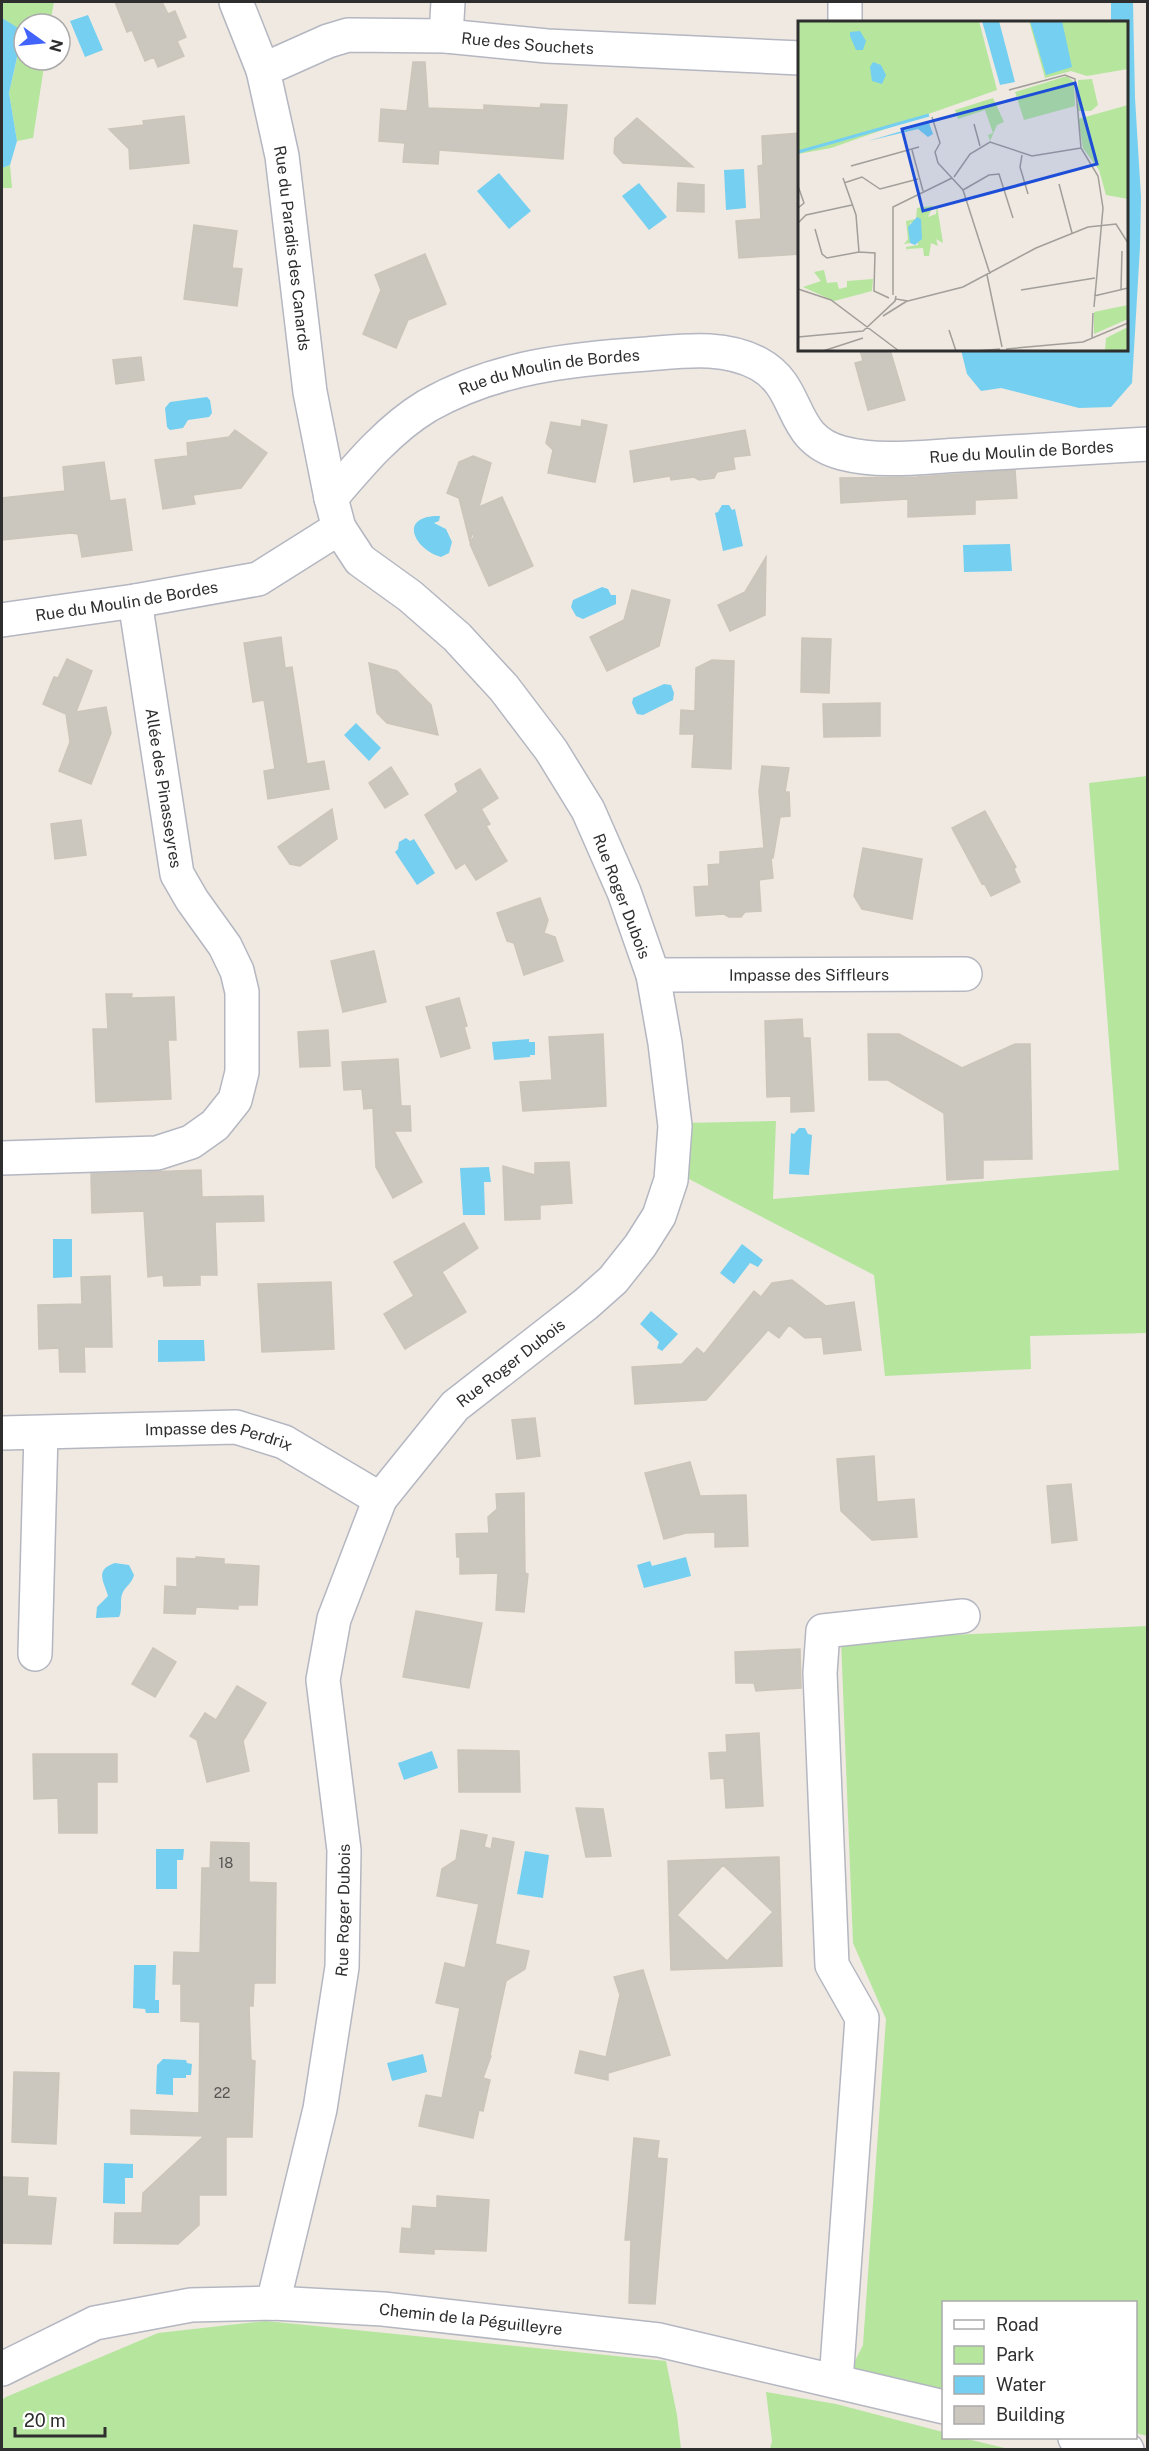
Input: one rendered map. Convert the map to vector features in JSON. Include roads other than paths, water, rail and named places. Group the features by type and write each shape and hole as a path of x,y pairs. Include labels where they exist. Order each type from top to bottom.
{"street":[{"name":"Rue du Paradis des Canards","path":"236,2 263,70 282,156 309,392 335,513"},
{"path":"446,36 448,2"},
{"path":"845,2 845,21"},
{"name":"Rue des Souchets","path":"263,70 328,41 348,35 446,36 547,46 798,58"},
{"name":"Rue du Moulin de Bordes","path":"2,620 135,601 258,579 335,513 362,460 426,407 463,389 517,369 577,359 710,350 735,354 751,360 778,377 807,435 824,447 843,454 894,458 1148,444"},
{"name":"Rue Roger Dubois","path":"273,2303 321,2109 342,1967 344,1850 322,1680 334,1619 380,1499 455,1406 613,1280 640,1246 659,1216 672,1180 675,1126 665,1043 653,975 624,892 588,810 551,750 504,688 457,637 410,596 360,560 335,513"},
{"name":"Allée des Pinasseyres","path":"2,1158 157,1153 192,1142 215,1125 235,1100 242,1072 242,992 237,971 225,946 192,900 177,874 135,601"},
{"name":"Impasse des Siffleurs","path":"653,975 965,975"},
{"name":"Impasse des Perdrix","path":"2,1433 236,1427 284,1442 380,1499"},
{"path":"35,1654 41,1433"},
{"path":"836,2381 862,2018 832,1965 820,1673 824,1631 963,1616"},
{"name":"Chemin de la Péguilleyre","path":"2,2369 95,2323 191,2305 273,2303 382,2309 659,2340 942,2407"},
{"path":"1080,2439 1127,2450"}],"water":[{"path":"1111,2 1133,2 1135,98 1141,197 1132,383 1111,407 1079,408 1001,388 981,391 967,374 961,351 1128,351 1128,21 1111,21"},
{"path":"88,15 103,50 85,57 72,26 72,20"},
{"path":"2,18 12,24 14,72 9,93 17,141 10,165 2,168"},
{"path":"744,169 746,208 726,210 724,170"},
{"path":"499,173 531,211 509,229 477,191"},
{"path":"639,183 667,217 649,230 622,196"},
{"path":"207,397 210,400 212,413 209,417 188,420 183,428 170,430 167,427 165,408 170,402"},
{"path":"722,505 729,505 732,510 735,509 743,546 723,551 715,513"},
{"path":"440,516 439,521 434,523 446,529 452,542 449,553 441,557 423,547 414,533 414,526 418,521 427,517"},
{"path":"1010,544 1012,571 964,572 963,545"},
{"path":"602,587 608,589 611,595 616,595 616,604 583,619 576,616 571,607 573,600"},
{"path":"664,684 671,685 674,693 673,700 643,715 637,714 632,703 633,698"},
{"path":"356,723 381,748 369,761 344,735"},
{"path":"406,838 410,841 414,839 435,873 417,885 395,852 399,842"},
{"path":"529,1039 529,1042 535,1042 535,1055 494,1060 492,1042"},
{"path":"799,1128 805,1128 808,1134 812,1135 809,1175 789,1174 791,1133 794,1134"},
{"path":"489,1167 491,1182 484,1182 485,1215 463,1215 460,1168"},
{"path":"53,1239 72,1239 72,1277 53,1278"},
{"path":"742,1244 763,1260 758,1267 750,1263 734,1284 720,1273"},
{"path":"651,1311 678,1334 662,1351 657,1348 659,1342 640,1324"},
{"path":"158,1340 204,1340 205,1361 158,1362"},
{"path":"686,1557 691,1576 644,1588 637,1565 650,1561 652,1566"},
{"path":"115,1563 129,1565 134,1575 133,1578 122,1595 119,1617 96,1618 97,1607 108,1596 102,1576 104,1569"},
{"path":"432,1751 438,1768 404,1780 398,1763"},
{"path":"156,1849 184,1849 183,1860 177,1860 177,1889 156,1889"},
{"path":"525,1851 549,1855 543,1898 517,1894"},
{"path":"134,1965 156,1965 155,2000 159,2000 159,2013 146,2013 145,2009 133,2008"},
{"path":"423,2054 427,2072 392,2081 387,2063"},
{"path":"163,2059 186,2060 187,2063 192,2064 191,2075 186,2075 186,2078 173,2078 173,2095 156,2094 157,2065"},
{"path":"104,2163 133,2164 133,2178 125,2178 125,2204 103,2203"}]}
